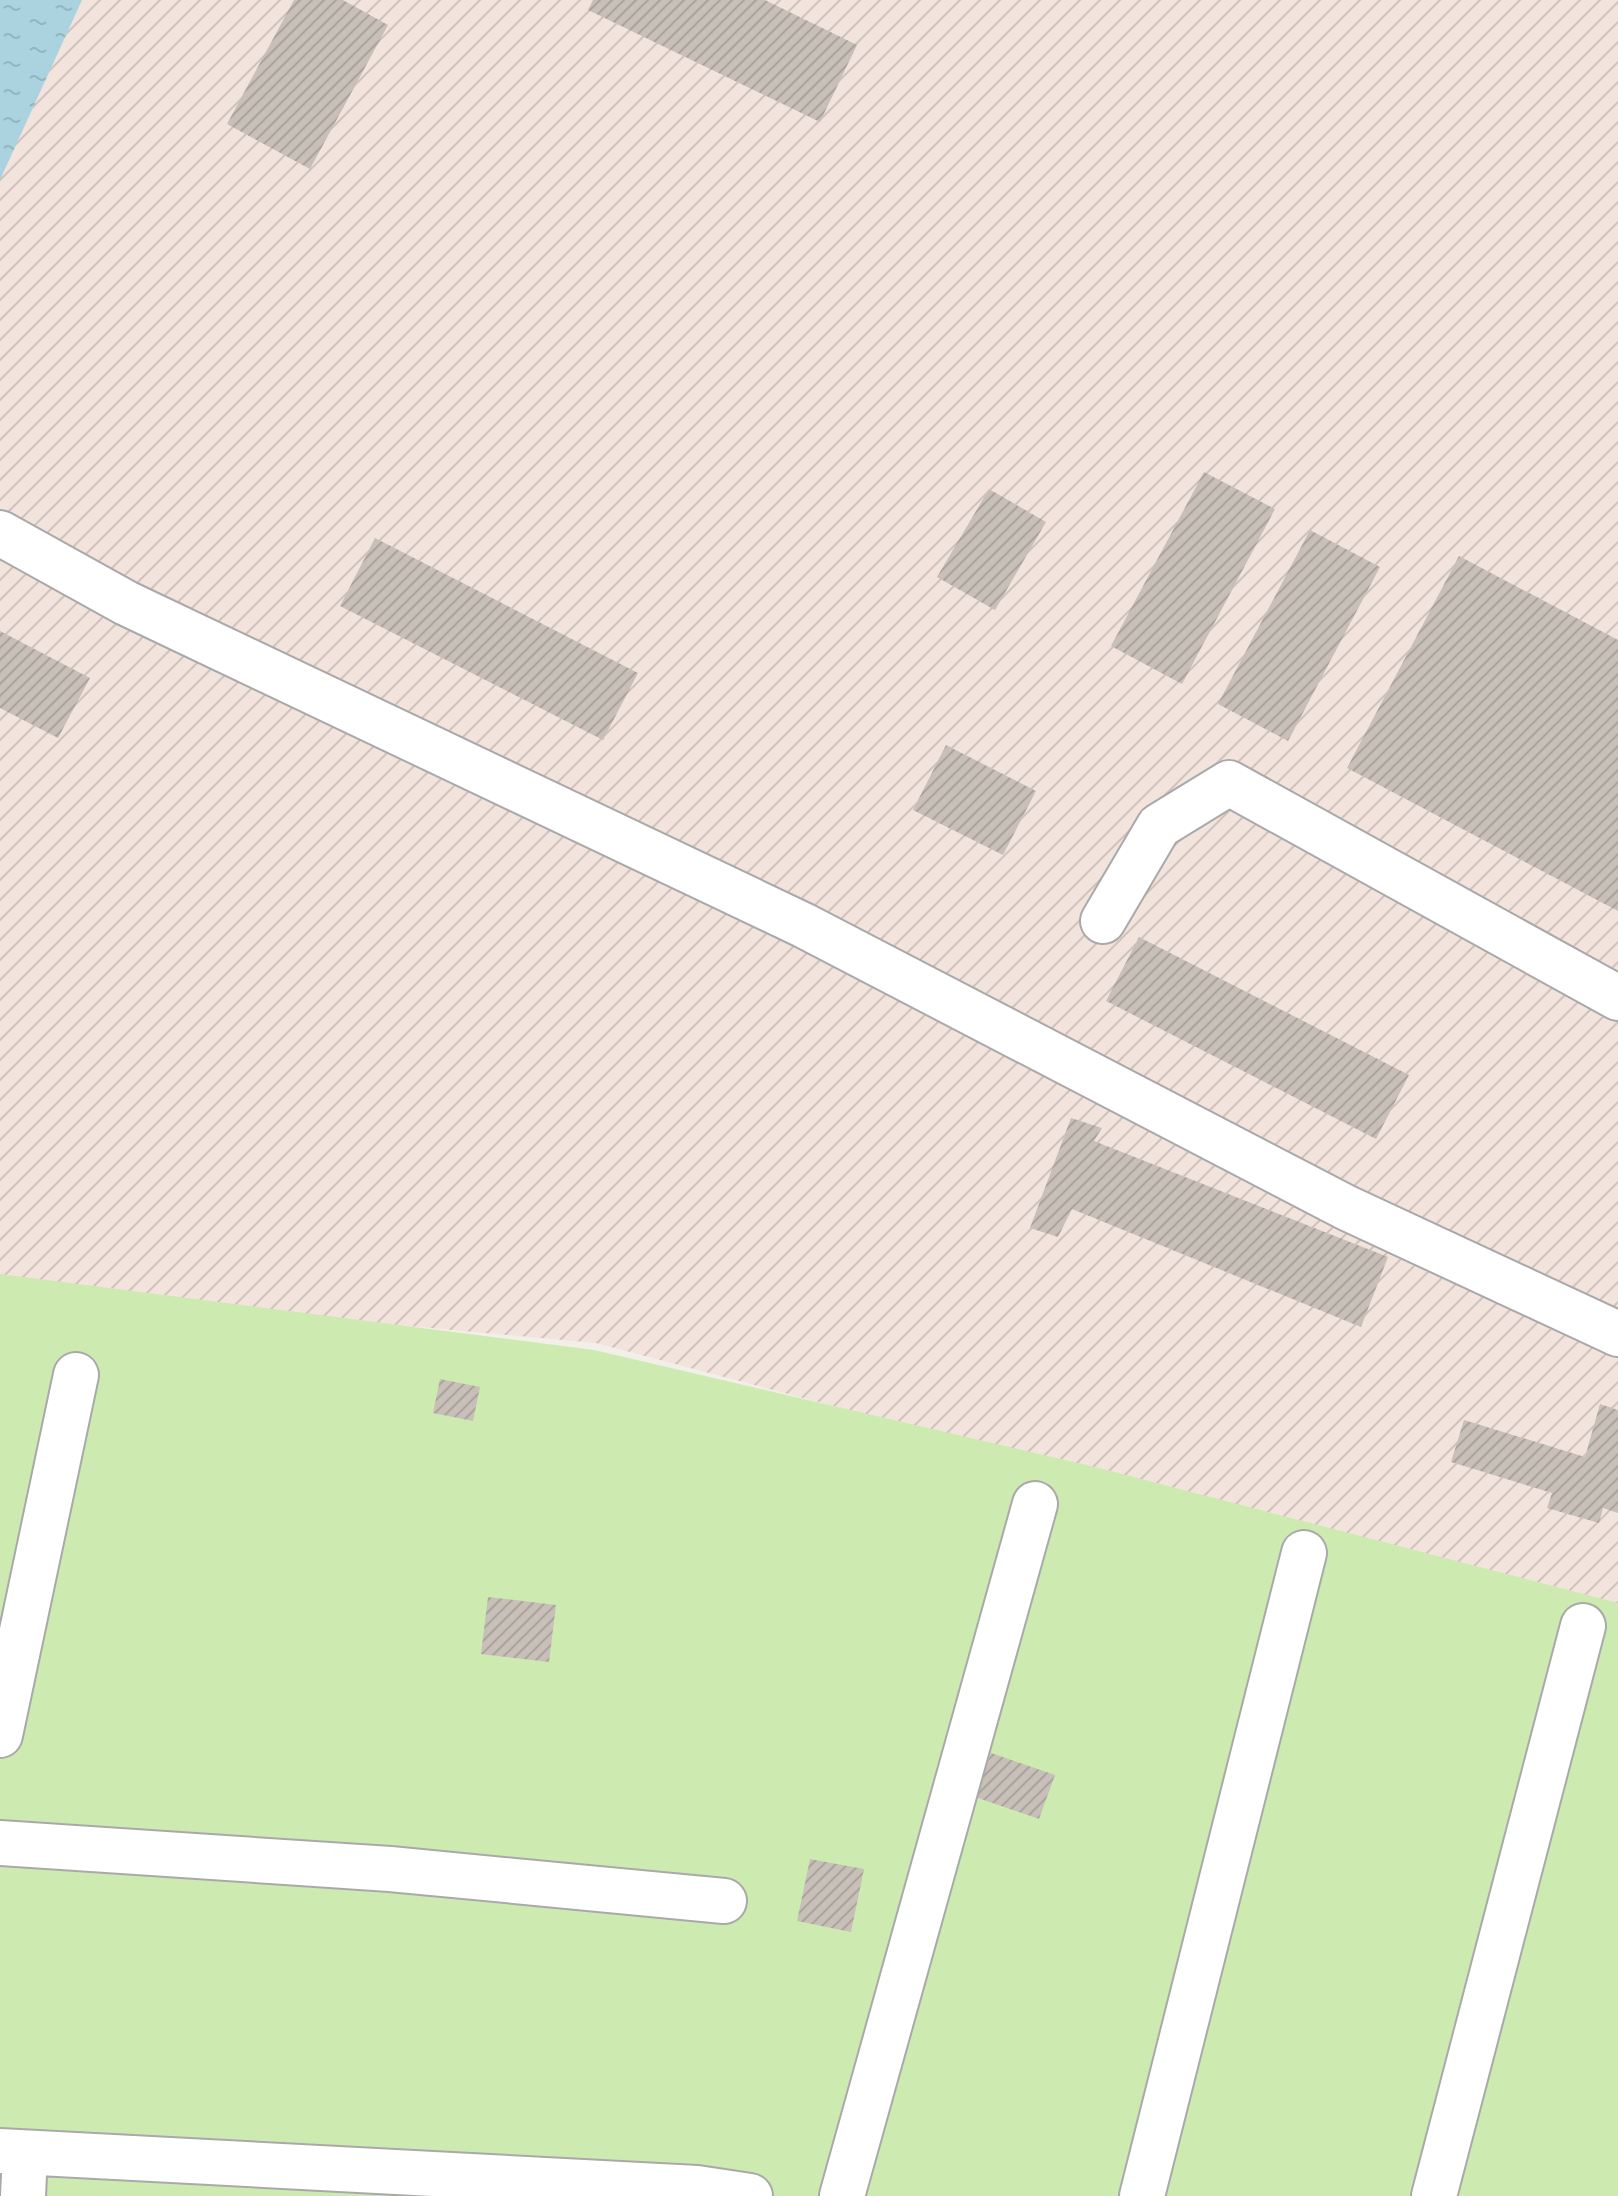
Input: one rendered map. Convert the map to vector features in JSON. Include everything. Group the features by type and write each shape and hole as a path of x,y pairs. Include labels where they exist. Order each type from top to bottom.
{"street":[{"path":"0,533 126,603 803,925 1347,1208 1618,1334"},
{"path":"1103,921 1159,826 1229,783 1618,998"},
{"path":"0,1735 76,1375"},
{"path":"842,2196 1035,1504"},
{"path":"1142,2196 1304,1553"},
{"path":"1434,2196 1583,1626"},
{"path":"0,1843 390,1869 724,1901"},
{"path":"23,2196 12,2152 307,2183 597,2190 697,2188 750,2196"}],"shaded area":[{"path":"0,0 1618,0 1618,1614 596,1343 0,1289"}],"green space":[{"path":"0,1274 594,1350 1099,1468 1618,1603 1618,2196 0,2196"}],"water":[{"path":"0,0 82,0 0,180"}],"building":[{"path":"294,0 343,0 388,25 310,169 227,124"},
{"path":"593,0 765,0 857,45 820,122 588,10"},
{"path":"1204,472 1275,509 1182,684 1111,646"},
{"path":"989,489 1046,522 995,610 937,577"},
{"path":"1310,530 1380,567 1288,741 1218,704"},
{"path":"375,538 638,673 603,740 340,606"},
{"path":"1459,556 1618,640 1618,911 1347,768"},
{"path":"0,631 90,678 58,738 0,708"},
{"path":"946,745 1036,791 1003,855 913,810"},
{"path":"1139,937 1409,1075 1376,1139 1106,1001"},
{"path":"1071,1118 1102,1128 1094,1141 1388,1257 1361,1327 1072,1209 1058,1237 1030,1228"},
{"path":"440,1379 480,1387 473,1421 433,1413"},
{"path":"1600,1404 1618,1410 1618,1513 1603,1508 1599,1523 1547,1508 1552,1493 1451,1462 1464,1420 1585,1457"},
{"path":"488,1597 556,1605 549,1662 481,1654"},
{"path":"991,1753 1055,1775 1039,1819 975,1797"},
{"path":"810,1859 864,1869 851,1932 797,1921"}]}
